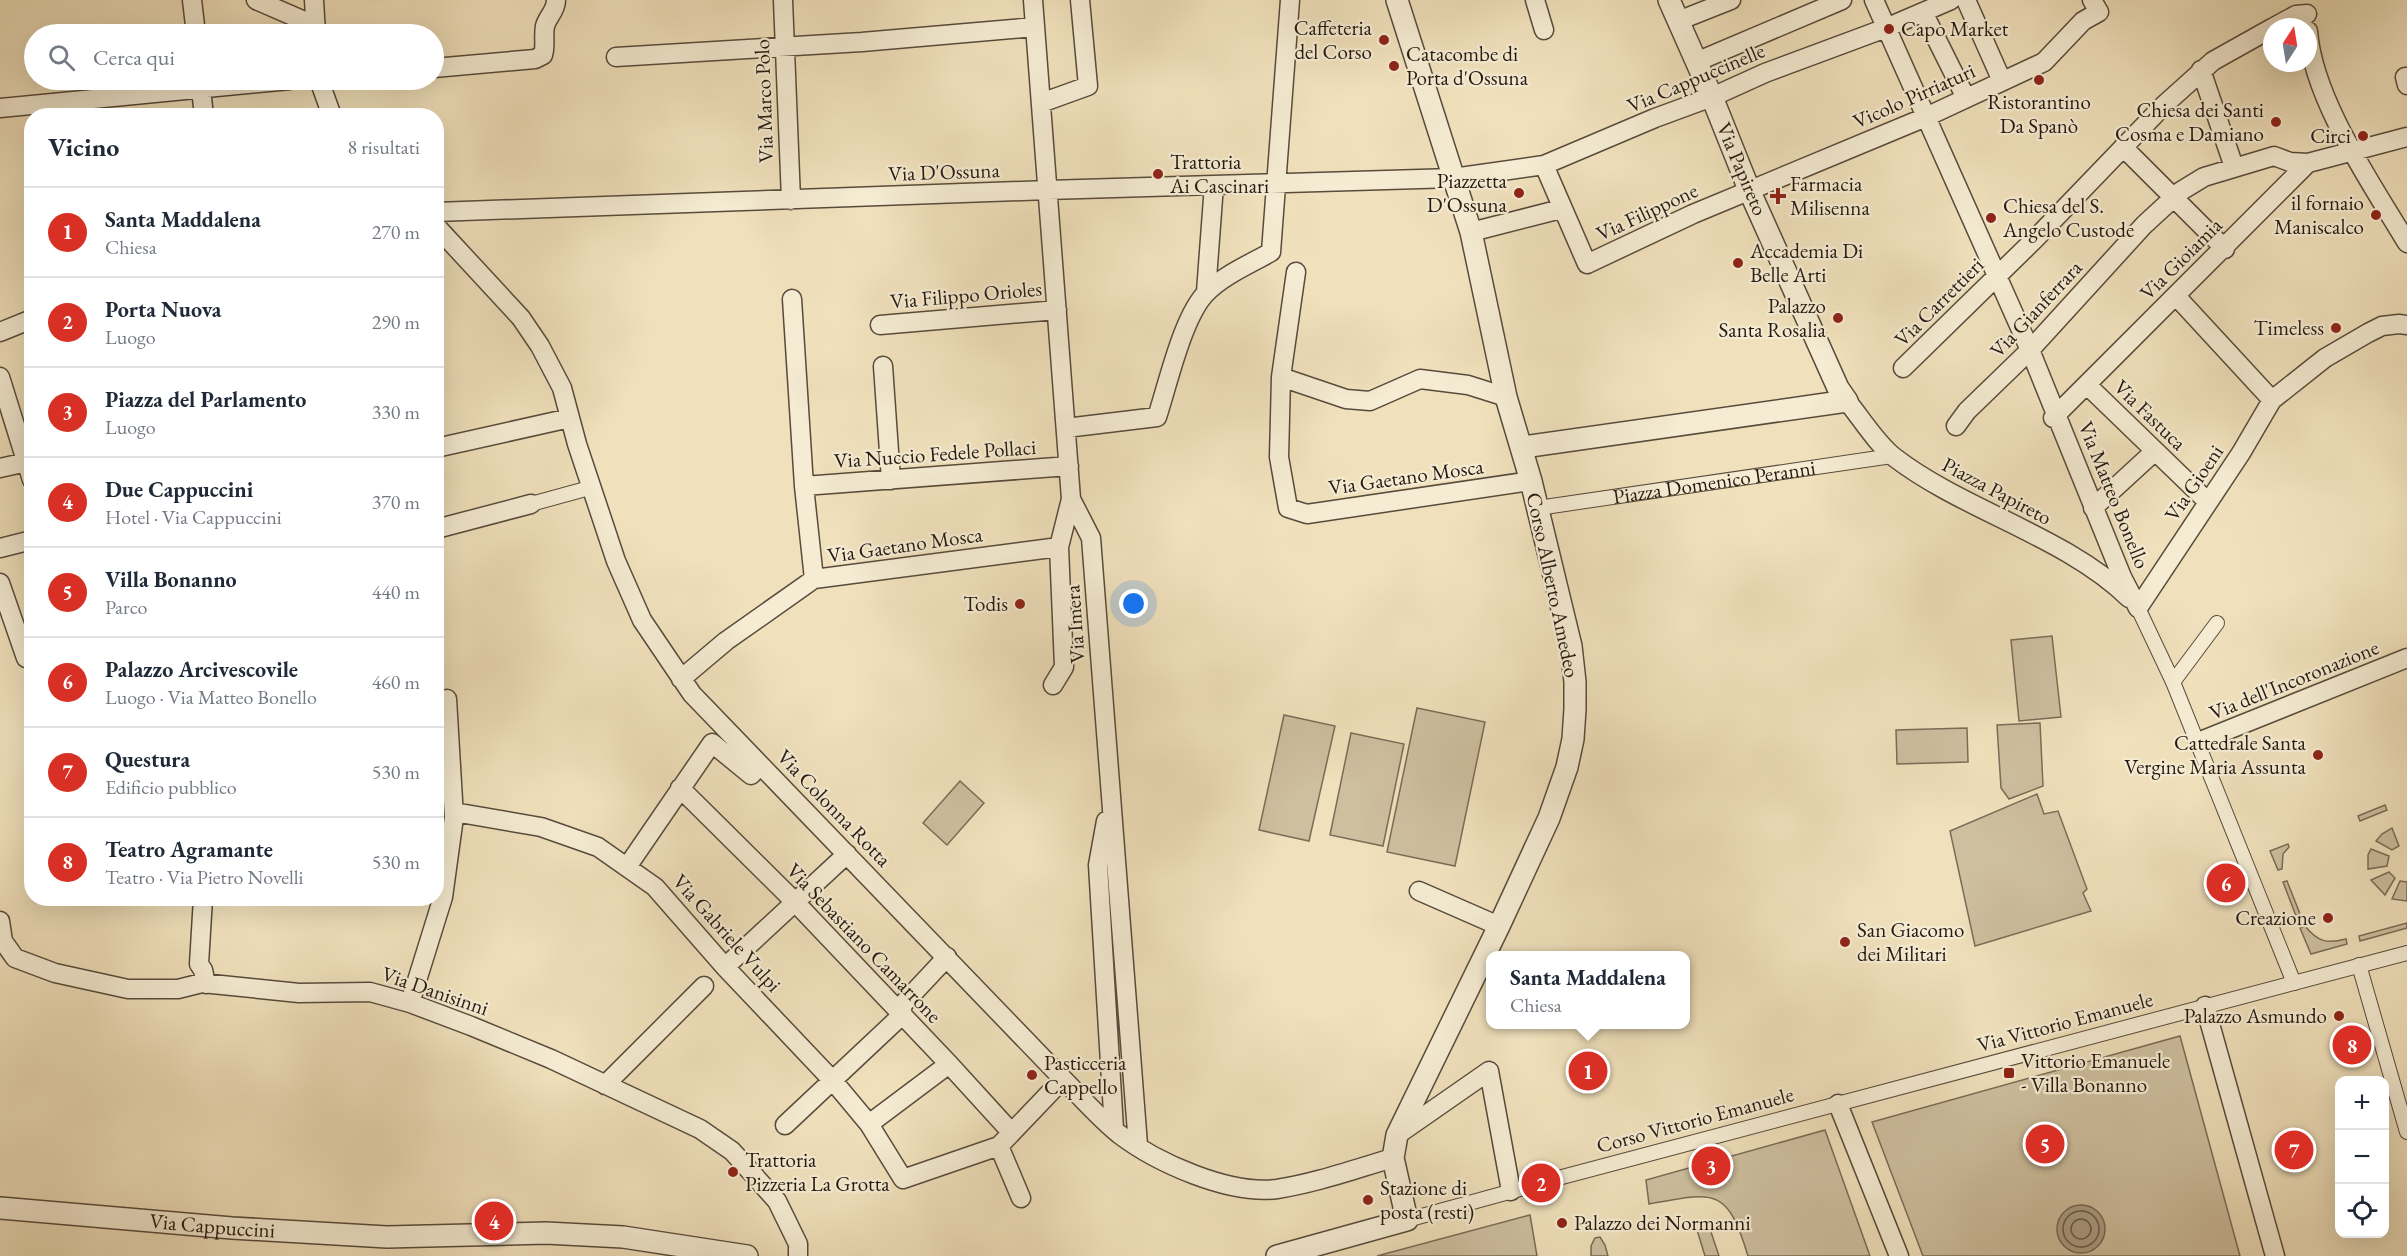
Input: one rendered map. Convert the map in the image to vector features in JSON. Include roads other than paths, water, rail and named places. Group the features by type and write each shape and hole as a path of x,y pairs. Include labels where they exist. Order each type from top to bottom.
{"street":[{"path":"192,0 195,24"},
{"path":"256,0 304,24"},
{"path":"314,0 316,24"},
{"path":"444,67 535,59 543,55 546,47 546,25 556,8 556,0"},
{"name":"Via Marco Polo","path":"783,0 790,200"},
{"name":"Via Imera","path":"1033,0 1071,499 1091,538 1138,1146"},
{"path":"1041,103 1088,86 1080,0"},
{"path":"1066,428 1157,417 1186,327 1206,292 1236,271 1271,252 1290,0"},
{"name":"Corso Alberto Amedeo","path":"1397,0 1471,232 1506,397 1532,481 1570,646 1575,682 1573,739 1559,793 1538,845 1487,951"},
{"path":"1536,0 1544,30"},
{"name":"Via Papireto","path":"1669,0 1712,97 1750,192 1838,388 1847,401"},
{"path":"1678,21 1731,0"},
{"path":"1696,62 1842,0"},
{"name":"Via Matteo Bonello","path":"1874,0 2030,350 2055,417 2122,577 2173,682 2295,983"},
{"name":"Via Cappuccinelle","path":"1453,178 1544,165 1765,73 1951,0"},
{"path":"1966,0 2002,81"},
{"name":"Vicolo Pirriaturi","path":"1750,192 1926,117 2043,62 2083,21 2099,12 2092,0"},
{"path":"1923,12 1966,98"},
{"name":"Via Carrettieri","path":"2290,18 2296,15 2307,18"},
{"path":"616,57 1035,27"},
{"name":"Via Carrettieri","path":"1903,368 2035,239 2164,105 2201,70 2263,33"},
{"path":"2201,70 2234,167"},
{"path":"2316,72 2352,153 2407,243"},
{"path":"0,108 150,90"},
{"path":"201,90 203,108"},
{"path":"323,90 329,108"},
{"name":"Via Gioiamia","path":"2055,417 2308,163 2407,137"},
{"path":"2123,147 2224,249"},
{"name":"Via Gianferrara","path":"1956,426 1967,411 2030,350 2173,197 2204,177 2274,156 2290,162 2308,163"},
{"name":"Via Filippone","path":"1544,165 1587,264 1693,214 1750,192"},
{"name":"Via D'Ossuna","path":"444,212 1453,178"},
{"path":"1206,292 1214,185"},
{"path":"1471,232 1561,208"},
{"name":"Via Colonna Rotta","path":"444,235 513,310 534,337 562,388 616,561 642,620 692,694 1114,1129 1138,1146 1184,1170 1241,1188 1284,1188 1393,1158"},
{"path":"1296,272 1281,377 1354,400 1370,401 1420,379 1468,385 1506,397"},
{"path":"2176,296 2272,400"},
{"path":"792,299 804,486 814,579"},
{"name":"Via Filippo Orioles","path":"880,325 1057,310"},
{"path":"0,332 24,322"},
{"name":"Via Gioeni","path":"2138,608 2241,453 2272,400 2325,358 2367,333 2382,327 2407,325"},
{"path":"883,366 891,480"},
{"path":"0,377 24,444"},
{"name":"Via Gaetano Mosca","path":"1281,377 1279,457 1288,508 1307,514 1532,481"},
{"name":"Via Fastuca","path":"2087,385 2208,502"},
{"path":"1523,447 1847,401"},
{"name":"Piazza Papireto","path":"1847,401 1892,456 1926,479 2046,542 2104,576 2138,608"},
{"path":"444,446 570,418"},
{"path":"2093,508 2155,451"},
{"path":"0,468 24,454"},
{"name":"Piazza Domenico Peranni","path":"1538,508 1892,456"},
{"name":"Via Nuccio Fedele Pollaci","path":"804,486 1069,466"},
{"path":"444,527 593,487"},
{"path":"1053,685 1064,667 1059,547 1071,499"},
{"path":"0,548 24,542"},
{"name":"Via Gaetano Mosca","path":"681,679 726,641 814,579 1059,547"},
{"path":"0,583 24,652"},
{"path":"2173,682 2217,623"},
{"name":"Via dell'Incoronazione","path":"2198,742 2407,658"},
{"path":"444,888 453,812 447,699"},
{"path":"627,867 712,743 751,775 760,765"},
{"name":"Via Sebastiano Camarrone","path":"680,788 795,902 901,1016 950,1064 1005,1139 1021,1198"},
{"path":"1111,795 1098,865 1114,1129"},
{"name":"Via Gabriele Vulpi","path":"453,812 541,826 598,847 656,887 725,966 834,1082 869,1124 903,1179 1005,1139"},
{"path":"725,966 847,854"},
{"path":"1419,891 1499,926"},
{"path":"203,906 199,964 206,984"},
{"path":"410,1003 440,906"},
{"name":"Via Danisinni","path":"0,921 3,941 15,957 55,973 128,988 178,989 206,984 299,993 370,992 410,1003 501,1038 700,1129 732,1151 777,1201 798,1244 798,1256"},
{"name":"Corso Alberto Amedeo","path":"1407,1220 1393,1158 1397,1135 1486,953"},
{"name":"Via Vittorio Emanuele","path":"1838,1104 2407,953"},
{"path":"785,1125 834,1082 901,1016 903,1004 947,957"},
{"path":"2360,965 2407,1132"},
{"path":"605,1085 704,986"},
{"path":"2205,1006 2275,1256"},
{"path":"869,1124 950,1064"},
{"path":"1277,1256 1516,1190 1489,1071 1397,1135"},
{"path":"1005,1139 1063,1079"},
{"path":"1838,1104 1899,1256"},
{"name":"Corso Vittorio Emanuele","path":"1562,1177 1838,1104"},
{"name":"Via Cappuccini","path":"0,1208 232,1228 387,1237 546,1233 623,1237 704,1252 747,1256"}],"water":[{"path":"2081,1205 2098,1212 2105,1229 2098,1246 2081,1253 2064,1246 2057,1229 2064,1212"}],"tunnel":[{"path":"1520,1189 1562,1177"}],"place":[{"name":"Capo Market","path":"1889,29"},
{"name":"Caffeteria del Corso","path":"1384,40"},
{"name":"Catacombe di Porta d'Ossuna","path":"1394,66"},
{"name":"Ristorantino Da Spanò","path":"2039,80"},
{"name":"Chiesa dei Santi Cosma e Damiano","path":"2276,122"},
{"name":"Circi","path":"2363,136"},
{"name":"Trattoria Ai Cascinari","path":"1158,174"},
{"name":"Piazzetta D'Ossuna","path":"1519,193"},
{"name":"Farmacia Milisenna","path":"1778,196"},
{"name":"il fornaio Maniscalco","path":"2376,215"},
{"name":"Chiesa del S. Angelo Custode","path":"1991,218"},
{"name":"Accademia Di Belle Arti","path":"1738,263"},
{"name":"Palazzo Santa Rosalia","path":"1838,318"},
{"name":"Timeless","path":"2336,328"},
{"name":"Todis","path":"1020,604"},
{"name":"Cattedrale Santa Vergine Maria Assunta","path":"2318,755"},
{"name":"Palazzo Arcivescovile","path":"2226,883"},
{"name":"Creazione","path":"2328,918"},
{"name":"San Giacomo dei Militari","path":"1845,942"},
{"name":"Palazzo Asmundo","path":"2339,1016"},
{"name":"Teatro Agramante","path":"2352,1045"},
{"name":"Santa Maddalena","path":"1588,1071"},
{"name":"Vittorio Emanuele - Villa Bonanno","path":"2009,1073"},
{"name":"Pasticceria Cappello","path":"1032,1075"},
{"name":"Villa Bonanno","path":"2045,1144"},
{"name":"Questura","path":"2294,1150"},
{"name":"Piazza del Parlamento","path":"1711,1166"},
{"name":"Trattoria Pizzeria La Grotta","path":"733,1172"},
{"name":"Porta Nuova","path":"1541,1183"},
{"name":"Stazione di posta (resti)","path":"1368,1200"},
{"name":"Due Cappuccini","path":"494,1221"},
{"name":"Palazzo dei Normanni","path":"1562,1223"}]}
